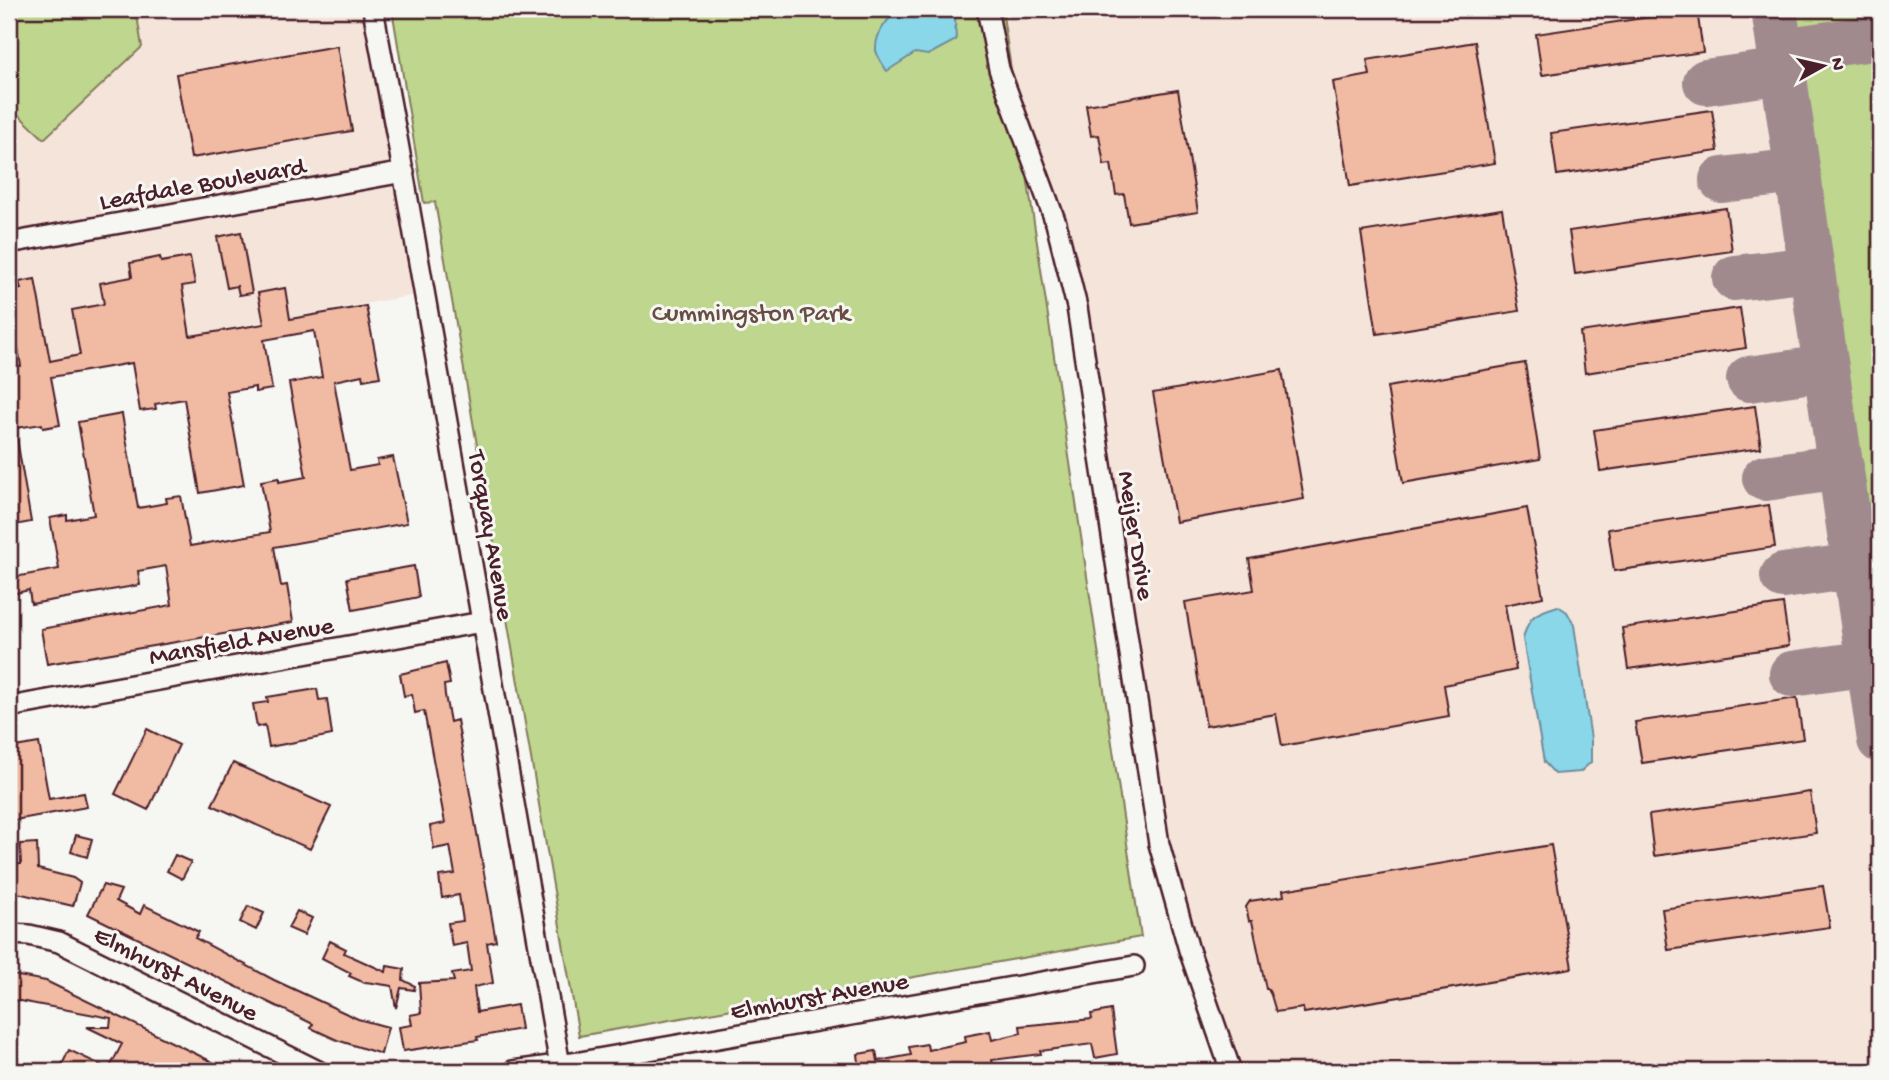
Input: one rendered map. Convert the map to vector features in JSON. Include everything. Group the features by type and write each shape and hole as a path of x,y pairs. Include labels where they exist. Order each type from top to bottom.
{"street":[{"name":"Torquay Avenue","path":"373,9 561,1068"},
{"name":"Meijer Drive","path":"987,9 999,69 1056,223 1070,273 1158,844 1189,950 1231,1071"},
{"name":"Leafdale Boulevard","path":"9,243 404,172"},
{"name":"Mansfield Avenue","path":"9,707 482,622"},
{"name":"Elmhurst Avenue","path":"9,934 29,935 59,943 318,1071"},
{"name":"Elmhurst Avenue","path":"513,1071 561,1068 580,1062 1134,966"}],"shaded area":[{"path":"9,9 363,9 415,295 9,367"},
{"path":"1002,9 1880,9 1880,1071 1242,1071 1174,865 1162,805 1081,274 1056,190 1012,76"}],"green space":[{"path":"9,9 136,9 142,47 44,139 9,106"},
{"name":"Cummingston Park","path":"392,9 1002,9 1141,937 579,1036 435,202 424,203"},
{"path":"1787,9 1871,9 1873,22 1837,33 1794,32"},
{"path":"1841,52 1878,53 1880,69 1880,671 1799,109 1799,65"}],"water":[{"path":"903,9 951,9 955,17 956,40 928,55 915,53 887,71 880,61 876,44 880,31 888,20"},
{"path":"1558,606 1567,612 1574,625 1591,739 1591,762 1580,772 1555,774 1544,762 1523,639 1534,616"}],"building":[{"path":"1697,10 1703,52 1542,75 1536,34"},
{"path":"1475,42 1495,163 1350,186 1333,82 1370,75 1367,60"},
{"path":"337,46 352,131 191,158 176,74"},
{"path":"1178,90 1198,212 1129,223 1124,194 1116,195 1111,164 1104,165 1099,135 1091,136 1086,105"},
{"path":"1712,110 1718,151 1557,175 1551,133"},
{"path":"1726,208 1732,251 1575,274 1569,231"},
{"path":"1502,209 1519,311 1377,334 1361,232"},
{"path":"241,232 252,293 239,295 237,286 227,288 217,237"},
{"path":"160,257 161,262 190,257 195,284 182,286 190,336 264,324 258,293 285,288 290,319 366,306 380,377 363,380 362,375 334,381 350,470 378,465 377,460 393,457 407,523 274,547 281,586 287,585 293,622 47,664 41,629 172,605 166,566 138,571 140,585 31,604 29,590 12,594 9,578 59,569 50,518 67,515 67,520 94,515 78,422 122,414 138,508 167,503 166,498 181,496 190,546 270,532 261,481 279,478 279,482 306,477 289,383 322,377 314,331 264,340 272,389 255,392 255,387 227,392 244,485 200,493 184,399 155,404 156,409 140,411 132,363 51,377 60,425 43,428 42,424 9,429 9,368 21,366 9,292 21,289 19,282 35,279 50,361 80,355 72,310 104,304 100,283 132,277 130,263"},
{"path":"1740,308 1746,348 1585,373 1580,332"},
{"path":"1525,363 1540,459 1403,483 1387,387"},
{"path":"1282,370 1304,499 1176,522 1153,393"},
{"path":"1755,406 1761,448 1600,471 1594,430"},
{"path":"16,433 31,522 9,526 9,434"},
{"path":"1769,505 1775,547 1614,571 1608,529"},
{"path":"1527,508 1543,597 1505,605 1516,670 1444,685 1449,716 1282,746 1276,714 1206,726 1185,602 1254,590 1249,559"},
{"path":"414,566 419,597 353,610 347,578"},
{"path":"1783,604 1789,646 1628,669 1622,628"},
{"path":"446,663 450,684 444,685 445,695 450,722 457,720 496,941 487,943 493,983 474,987 477,1012 517,1005 521,1029 477,1037 478,1040 403,1051 399,1027 412,1025 410,1015 421,1013 419,983 454,981 452,974 471,971 467,943 452,946 448,923 463,921 459,895 442,898 439,876 455,874 450,846 434,849 430,826 445,823 424,711 415,713 412,694 404,696 400,674"},
{"path":"317,689 319,700 327,699 332,735 269,747 265,725 257,727 253,704 268,702 267,697"},
{"path":"1797,698 1803,739 1642,763 1635,722"},
{"path":"147,729 179,745 148,810 115,794"},
{"path":"39,743 49,799 84,793 87,807 9,821 9,748"},
{"path":"233,763 331,807 310,849 212,805"},
{"path":"1810,792 1816,833 1654,856 1649,815"},
{"path":"76,835 92,839 87,857 71,852"},
{"path":"37,843 38,869 73,878 80,883 73,906 9,891 9,864 21,864 20,844"},
{"path":"1551,845 1572,968 1304,1013 1303,1008 1276,1012 1271,995 1266,989 1252,921 1249,921 1246,907 1250,901 1284,896 1283,890"},
{"path":"175,855 191,862 182,879 167,871"},
{"path":"103,885 121,890 116,901 140,914 144,905 199,932 195,938 274,980 358,1019 388,1027 381,1054 337,1040 311,1028 313,1024 88,914"},
{"path":"1823,886 1830,927 1668,950 1662,909"},
{"path":"248,906 264,913 256,930 240,922"},
{"path":"297,911 312,918 304,935 288,928"},
{"path":"330,941 346,949 344,953 386,972 387,966 404,969 403,980 415,986 414,990 401,988 396,1008 392,986 365,983 322,958"},
{"path":"13,975 46,981 231,1071 59,1071 69,1050 109,1069 122,1044 87,1027 110,1027 111,1018 9,999"},
{"path":"1111,1010 1117,1054 1095,1058 1092,1044 992,1060 994,1071 971,1071 970,1067 948,1071 860,1071 858,1054 876,1051 878,1061 911,1055 909,1047 927,1044 928,1050 966,1042 965,1036 990,1031 992,1040 1021,1033 1020,1026 1092,1019 1091,1014"}],"taxiway":[{"path":"1774,9 1880,740"},
{"path":"1780,51 1880,37"},
{"path":"1706,82 1783,71"},
{"path":"1722,180 1797,171"},
{"path":"1735,278 1812,269"},
{"path":"1749,379 1826,368"},
{"path":"1765,478 1841,467"},
{"path":"1783,576 1855,566"},
{"path":"1792,674 1869,663"}]}
